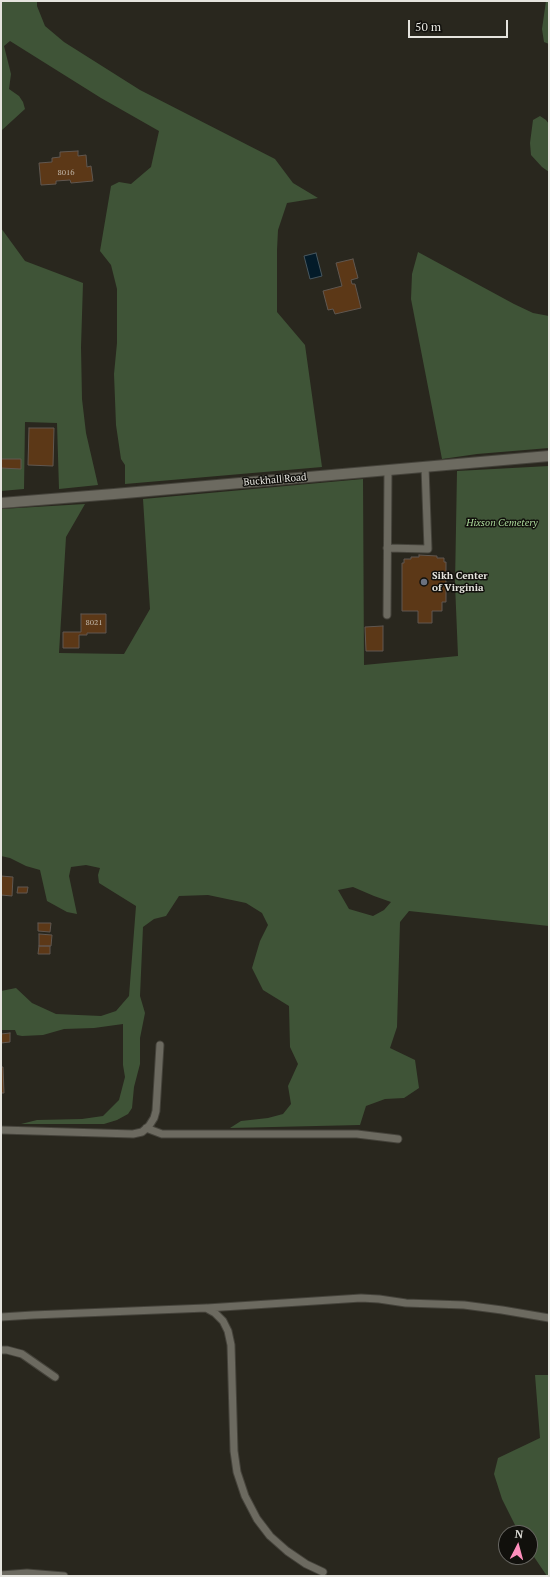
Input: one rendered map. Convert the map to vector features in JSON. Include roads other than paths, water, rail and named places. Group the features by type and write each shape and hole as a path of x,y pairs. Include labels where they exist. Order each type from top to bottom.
{"street":[{"name":"Buckhall Road","path":"1,503 110,495 549,456"}],"lane":[{"path":"387,548 428,549 425,467"},
{"path":"387,615 388,470"},
{"path":"1,1130 133,1134 142,1132 154,1118 156,1111 160,1045"},
{"path":"146,1128 162,1134 357,1134 398,1139"},
{"path":"1,1317 206,1308 361,1298 379,1299 406,1304 464,1305 549,1318"},
{"path":"206,1308 223,1321 228,1331 231,1345 233,1372 234,1451 237,1472 245,1496 257,1518 270,1536 287,1551 306,1564 323,1572"},
{"path":"1,1350 22,1354 55,1377"},
{"path":"1,1576 27,1573 64,1576"}],"water":[{"path":"316,253 322,276 310,279 304,256"}],"place":[{"name":"Sikh Center of Virginia","path":"424,582"}],"park label":[{"name":"Hixson Cemetery","path":"502,523"}]}
